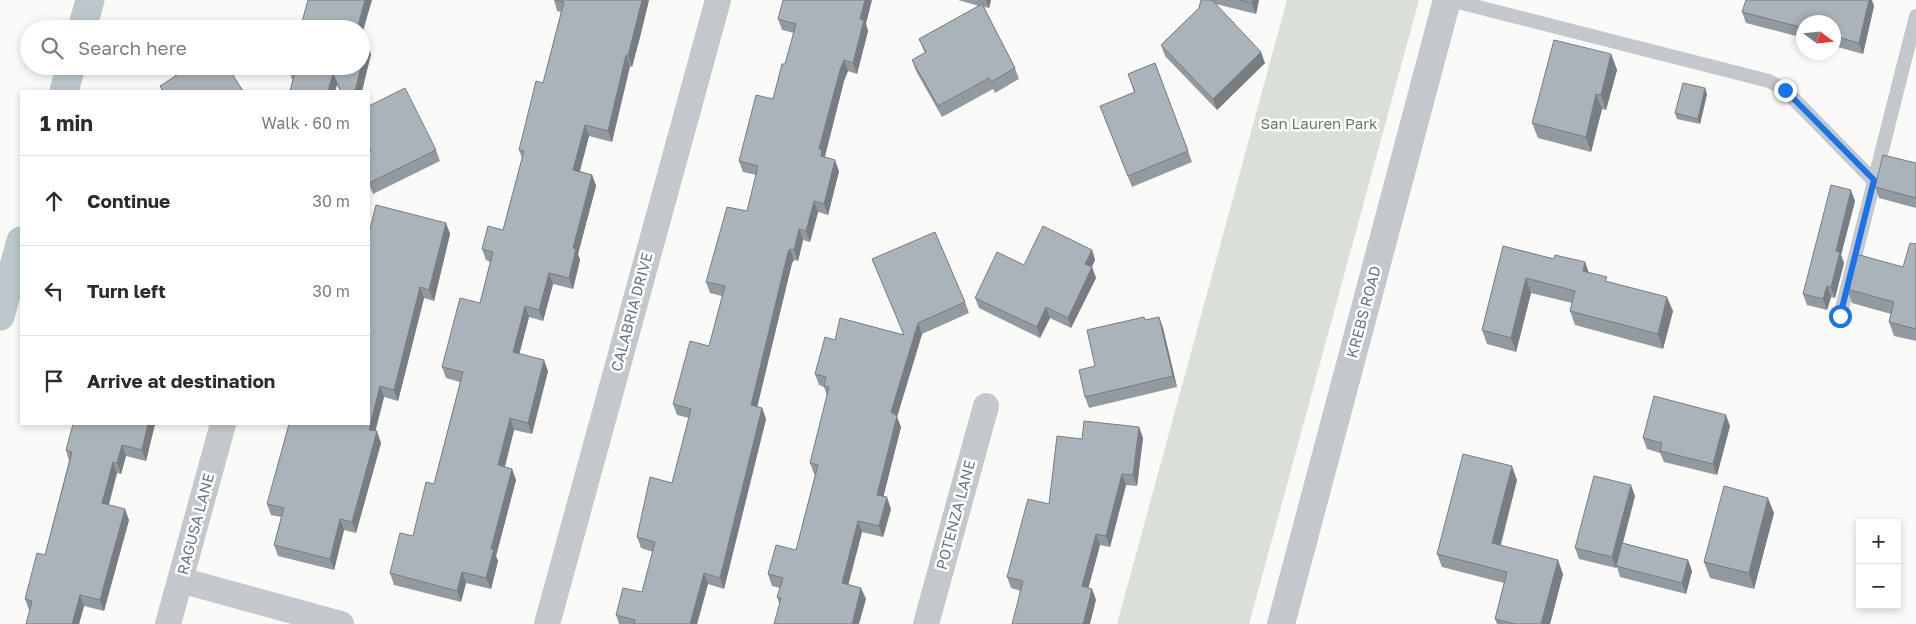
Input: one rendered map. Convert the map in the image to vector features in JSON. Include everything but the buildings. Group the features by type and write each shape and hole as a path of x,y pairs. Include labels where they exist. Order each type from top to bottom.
{"street":[{"name":"CALABRIA DRIVE","path":"547,624 718,0"},
{"name":"KREBS ROAD","path":"1281,624 1448,0"},
{"name":"POTENZA LANE","path":"926,624 986,406"},
{"name":"RAGUSA LANE","path":"168,624 223,425"},
{"path":"180,580 341,624"}],"lane":[{"path":"1448,0 1769,81 1785,90 1874,180"},
{"path":"1840,316 1874,180 1912,45 1916,16"}],"green space":[{"name":"San Lauren Park","path":"1287,0 1419,0 1249,624 1117,624"}],"waterway":[{"path":"84,20 90,0"},
{"path":"64,90 68,75"},
{"path":"0,316 20,245"}],"route":[{"path":"1785,90 1874,180 1840,316"}]}
